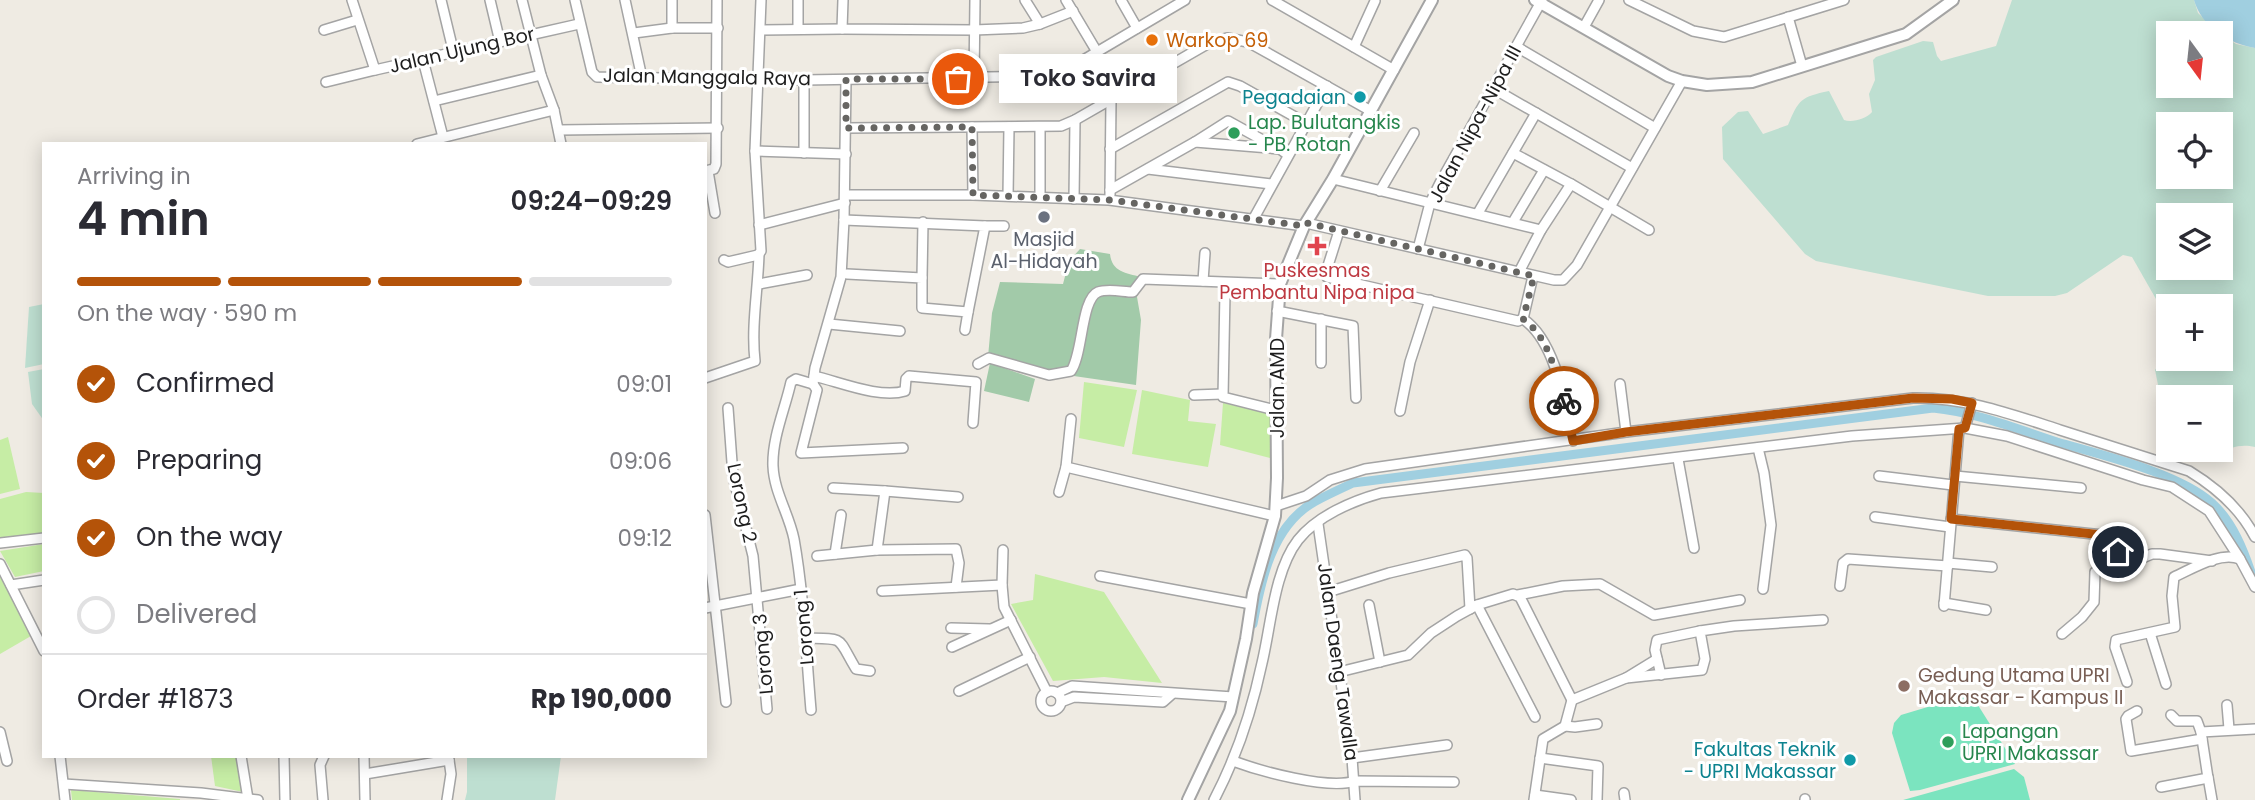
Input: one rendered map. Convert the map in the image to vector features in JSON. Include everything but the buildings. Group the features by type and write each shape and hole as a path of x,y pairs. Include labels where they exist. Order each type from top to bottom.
{"street":[{"name":"Jalan Ujung Bor","path":"352,0 375,70 579,24"},
{"path":"442,0 454,54"},
{"path":"489,0 500,42"},
{"path":"522,0 561,142"},
{"name":"Jalan Manggala Raya","path":"575,0 579,24 595,76 603,79 804,80 1041,76 1063,70 1185,0"},
{"path":"625,0 642,78"},
{"path":"672,28 673,0"},
{"path":"715,214 707,171 714,169 716,164 717,0"},
{"path":"707,377 755,361 752,340 761,245 755,151 761,0"},
{"path":"798,0 798,29"},
{"path":"842,29 843,0"},
{"path":"974,79 975,0"},
{"path":"1026,0 1040,24"},
{"path":"1066,0 1115,97 1110,195"},
{"path":"1121,0 1137,28"},
{"path":"1272,0 1284,3 1394,70"},
{"path":"1354,47 1375,0"},
{"name":"Jalan AMD","path":"1188,800 1219,736 1233,697 1251,604 1275,511 1277,311 1280,285 1305,225 1432,0"},
{"path":"1584,27 1599,0"},
{"path":"1629,0 1676,24 1719,37 1788,17 1820,4 1844,0"},
{"path":"1539,1 1682,81 1707,85 1744,83 1906,34 1953,0"},
{"name":"Jalan Nipa-Nipa III","path":"1418,249 1430,203 1517,47 1539,1"},
{"path":"761,30 1023,29 1073,11"},
{"path":"1788,17 1802,66"},
{"path":"324,30 357,20"},
{"path":"634,33 672,28 718,28"},
{"path":"846,128 1061,126 1209,43 1227,38 1248,42 1371,111"},
{"path":"1517,47 1655,128"},
{"path":"423,60 443,137"},
{"path":"326,82 375,70"},
{"path":"434,101 541,75"},
{"path":"846,79 841,277 813,380 817,393 801,453 903,448"},
{"path":"804,80 804,153"},
{"path":"759,225 845,199 973,195 1074,199 1110,195 1339,231 1555,281 1565,279 1577,265 1682,81"},
{"path":"1111,149 1228,82 1306,123"},
{"path":"1254,218 1283,152 1306,123 1327,86"},
{"path":"1494,89 1632,168"},
{"path":"424,142 554,110"},
{"path":"1478,213 1536,113"},
{"path":"1074,199 1075,120"},
{"path":"1110,195 1228,121 1283,152"},
{"path":"972,127 973,195"},
{"path":"1009,127 1009,196"},
{"path":"1040,127 1040,197"},
{"path":"559,130 718,128"},
{"path":"1380,191 1414,133"},
{"path":"1195,142 1283,152"},
{"path":"755,151 845,154"},
{"path":"1513,153 1649,230"},
{"path":"1148,169 1271,184"},
{"path":"1513,222 1544,170"},
{"path":"1333,179 1541,230"},
{"path":"1519,272 1541,230 1571,184"},
{"path":"844,220 1004,226"},
{"path":"923,222 922,308 968,312"},
{"path":"965,330 985,226"},
{"path":"1339,231 1327,277 1518,321 1523,317 1534,276"},
{"path":"1203,281 1205,253"},
{"path":"726,261 759,254"},
{"path":"847,274 922,278"},
{"path":"758,284 807,275"},
{"path":"978,364 989,358 1049,375 1066,374 1074,368 1079,355 1087,309 1097,293 1133,292 1143,279 1280,285"},
{"path":"1225,292 1222,394 1228,400 1275,410"},
{"path":"1400,411 1412,353 1430,300"},
{"path":"1277,311 1352,325 1355,329 1356,398"},
{"path":"1523,317 1539,333 1552,362 1573,441"},
{"path":"1321,319 1321,363"},
{"path":"829,324 900,331"},
{"path":"813,380 897,393 905,391 906,379 909,376 976,382 973,423"},
{"name":"Lorong 1","path":"811,710 795,545 777,490 773,466 791,382 796,379 813,380"},
{"path":"1620,384 1626,432"},
{"path":"1194,396 1222,394"},
{"path":"1066,467 1275,511 1306,496 1330,480 1365,469 1626,432 1913,398 1952,399 1971,407 2189,471 2213,485 2231,503 2255,537"},
{"path":"1971,407 1964,426 1954,481 1944,605 1986,610"},
{"name":"Lorong 2","path":"728,408 733,476 751,539 758,598"},
{"path":"1059,492 1066,467 1072,419"},
{"path":"1214,800 1233,761 1262,667 1287,559 1299,539 1340,507 1381,493 1852,436 1964,426 2007,436 2172,487 2209,511 2255,587"},
{"path":"1758,448 1771,525 1763,589"},
{"path":"1678,459 1694,548"},
{"path":"1879,476 1954,481 1975,478 2081,488"},
{"path":"833,488 958,497"},
{"path":"877,550 885,491"},
{"path":"835,554 841,515"},
{"path":"1875,517 2103,535 2110,537 2121,556 2135,561 2152,554 2211,561"},
{"name":"Jalan Daeng Tawalla","path":"1318,524 1352,758 1355,800"},
{"path":"707,532 726,702"},
{"path":"0,544 42,538"},
{"path":"817,556 877,550 956,548 959,563 956,587"},
{"path":"1003,550 1004,607 1030,657 1055,696 1072,686 1233,697"},
{"path":"1328,592 1389,573 1465,555 1474,607 1535,717"},
{"path":"2062,634 2082,617 2094,602 2095,572 2121,556"},
{"path":"2127,682 2115,643 2118,639 2175,626 2172,596 2174,578 2211,561 2232,556 2240,559"},
{"path":"1840,586 1843,563 1848,559 1992,568"},
{"path":"0,564 42,647"},
{"path":"958,571 975,586"},
{"path":"1100,576 1251,604"},
{"path":"11,585 42,580"},
{"path":"1339,672 1408,655 1431,633 1474,607 1507,595 1563,586 1600,584 1654,615 1740,600"},
{"path":"883,591 1002,585"},
{"path":"707,608 801,589"},
{"path":"1518,595 1572,700 1565,726 1558,732 1545,736 1535,797 1571,800"},
{"name":"Lorong 3","path":"758,598 767,709"},
{"path":"1369,605 1380,662"},
{"path":"952,647 1011,620"},
{"path":"1661,676 1655,646 1657,640 1734,626 1823,620"},
{"path":"951,628 991,629"},
{"path":"1626,678 1702,670 1705,659 1700,631"},
{"path":"2150,633 2166,684"},
{"path":"805,638 836,639 844,644 856,669 870,671"},
{"path":"959,691 1030,657"},
{"path":"1572,700 1626,678 1657,659"},
{"path":"2227,705 2229,729"},
{"path":"2137,711 2126,719 2131,751 2229,729 2255,729"},
{"path":"2171,715 2177,721 2197,720 2212,800"},
{"path":"1565,726 1597,724"},
{"path":"0,732 7,761"},
{"path":"1352,758 1447,745"},
{"path":"60,758 65,800"},
{"path":"241,758 248,799"},
{"path":"284,758 285,800"},
{"path":"323,758 320,765 323,800"},
{"path":"364,758 365,800"},
{"path":"365,774 449,758 451,774 447,800"},
{"path":"1540,758 1598,766 1597,800"},
{"path":"1233,761 1286,776 1318,781 1454,782"},
{"path":"2161,788 2202,781 2208,777"},
{"path":"64,784 201,793 258,800"}],"green space":[{"path":"2012,0 2194,0 2198,13 2206,21 2156,21 2156,98 2233,98 2233,42 2255,48 2255,447 2233,448 2233,385 2158,385 2155,370 2233,371 2233,294 2156,294 2156,299 2132,257 2123,255 2067,293 2055,296 1988,296 1816,261 1805,254 1723,159 1722,127 1738,112 1748,111 1763,134 1788,125 1802,100 1829,91 1844,120 1859,120 1872,112 1869,94 1875,80 1873,60 1876,57 1923,41 1933,42 1941,61 1996,46"},
{"path":"1080,249 1110,254 1117,268 1141,277 1137,297 1141,320 1136,385 1046,372 988,357 992,313 1000,282 1063,284 1069,261"},
{"path":"42,304 42,364 25,368 29,307"},
{"path":"990,363 1035,379 1029,402 984,391"},
{"path":"42,369 42,418 32,404 28,372"},
{"path":"1084,382 1137,390 1124,447 1079,438"},
{"path":"1142,390 1190,400 1188,421 1216,424 1208,467 1132,454"},
{"path":"1223,403 1272,414 1270,458 1220,445"},
{"path":"8,437 20,489 0,494 0,440"},
{"path":"26,492 42,493 42,535 0,539 0,499"},
{"path":"42,544 42,571 15,577 0,551"},
{"path":"1035,574 1104,592 1162,683 1104,677 1053,681 1011,604 1033,600"},
{"path":"0,575 31,636 0,654"},
{"name":"Lapangan UPRI Makassar","path":"1971,694 2015,764 1910,791 1892,733 1894,723 1901,715"},
{"path":"211,758 239,758 243,792 215,786"},
{"path":"467,758 561,758 555,800 465,800"},
{"path":"2014,769 2024,777 2030,800 1903,800"},
{"path":"71,790 180,799 180,800 72,800"}],"water":[{"path":"2194,0 2255,0 2255,48 2233,41 2233,21 2206,21"}],"waterway":[{"path":"1253,624 1271,555 1288,525 1314,502 1353,483 1933,408 1996,422 2139,466 2198,492 2212,503 2232,528 2253,578"}],"way so far":[{"path":"958,79 846,79 846,128 972,127 973,195 1110,200 1304,226 1307,223 1534,276 1523,319 1539,333 1552,362 1564,401"}],"place":[{"name":"Warkop 69","path":"1152,40"},
{"name":"Toko Savira","path":"958,79"},
{"name":"Pegadaian","path":"1360,97"},
{"name":"Lap. Bulutangkis - PB. Rotan","path":"1234,133"},
{"name":"Masjid Al-Hidayah","path":"1044,217"},
{"name":"Puskesmas Pembantu Nipa nipa","path":"1317,246"},
{"name":"Gedung Utama UPRI Makassar - Kampus II","path":"1904,686"},
{"name":"Lapangan UPRI Makassar","path":"1948,742"},
{"name":"Fakultas Teknik - UPRI Makassar","path":"1850,760"}],"route":[{"path":"1564,401 1573,441 1626,432 1913,398 1952,399 1972,403 1965,428 1959,429 1951,519 2103,535 2110,537 2118,552"}]}
